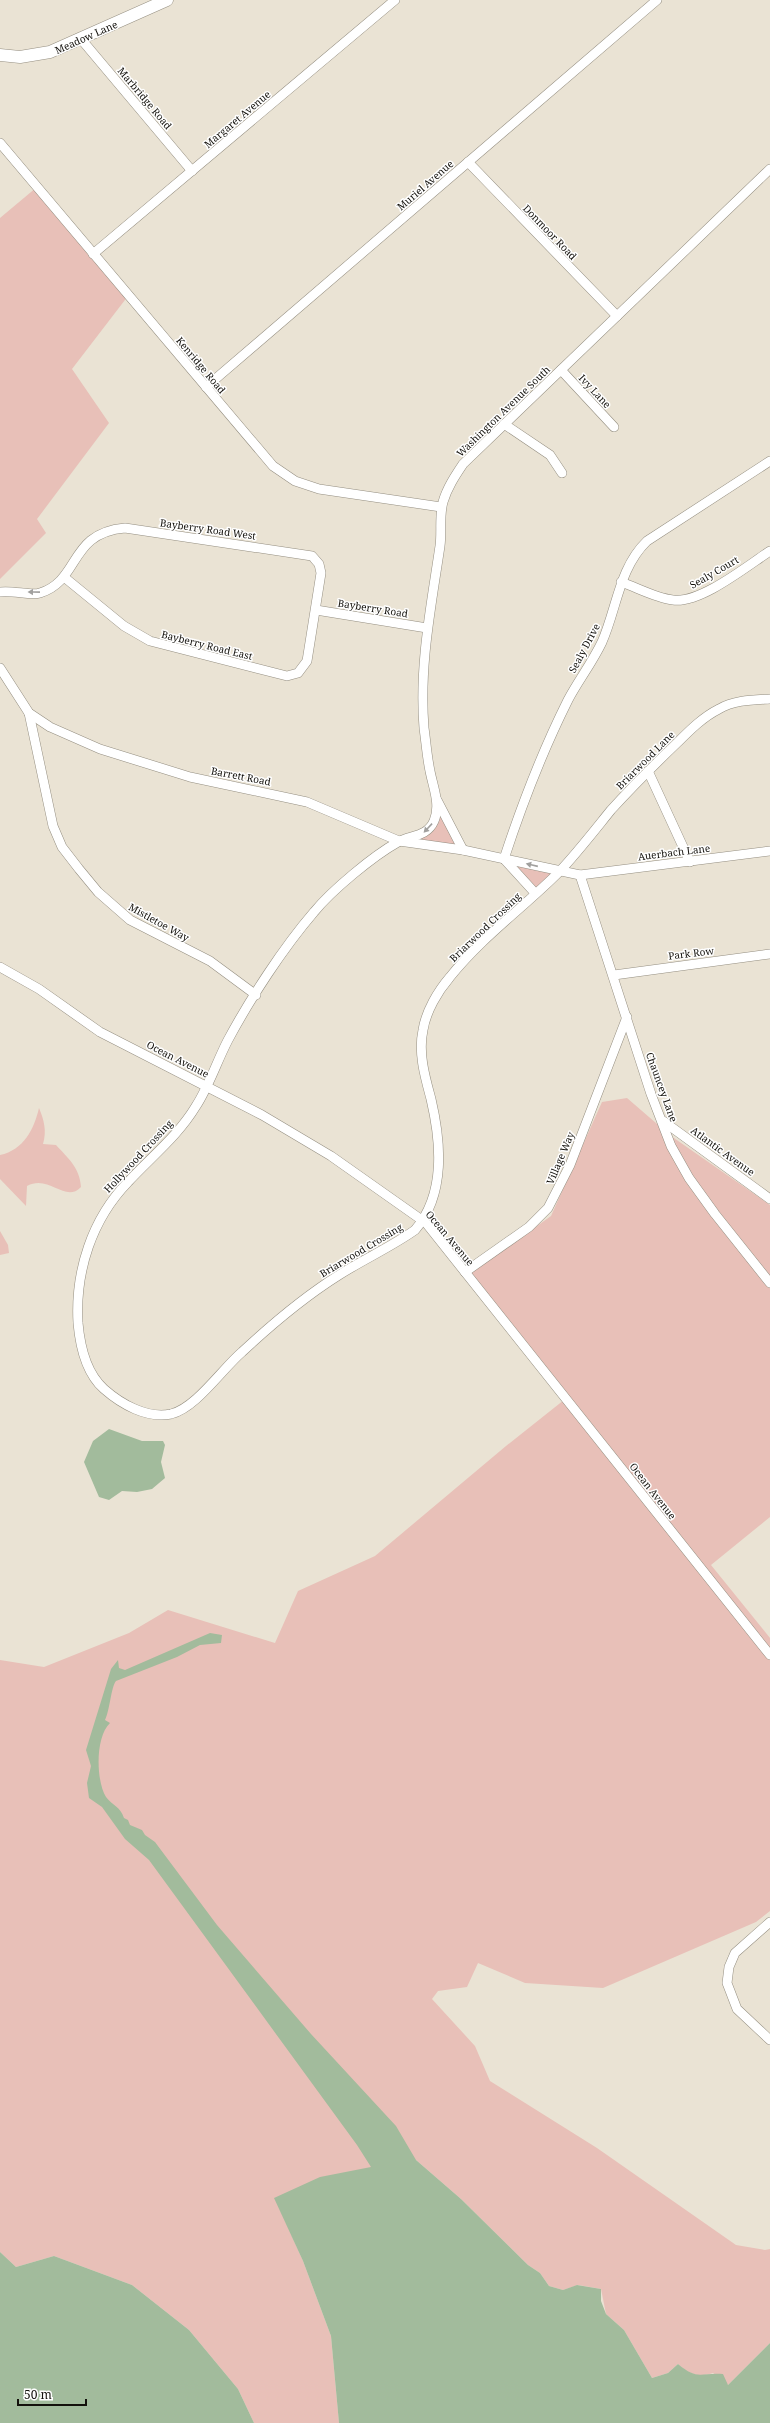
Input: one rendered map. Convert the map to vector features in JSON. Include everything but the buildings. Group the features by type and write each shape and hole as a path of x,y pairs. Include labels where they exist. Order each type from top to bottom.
{"main road":[{"name":"Meadow Lane","path":"0,56 20,57 42,54 81,39 167,0"}],"street":[{"name":"Margaret Avenue","path":"94,254 395,0"},
{"name":"Muriel Avenue","path":"206,387 657,0"},
{"name":"Marbridge Road","path":"81,39 192,171"},
{"name":"Kenridge Road","path":"0,143 273,466 295,481 318,489 441,507"},
{"name":"Donmoor Road","path":"468,162 616,316"},
{"name":"Washington Avenue South","path":"463,850 436,798 429,770 424,725 423,675 427,628 442,532 441,507 448,488 463,464 770,169"},
{"name":"Ivy Lane","path":"561,370 614,427"},
{"path":"504,424 550,455 562,473"},
{"name":"Sealy Drive","path":"504,859 522,804 540,757 568,699 601,644 612,617 621,582 632,559 647,541 770,461"},
{"name":"Bayberry Road West","path":"64,577 82,548 90,541 103,533 125,528 312,556 319,564 321,573 316,610"},
{"name":"Sealy Court","path":"621,582 672,600 682,600 710,588 770,551"},
{"path":"0,592 40,593 64,577"},
{"name":"Bayberry Road East","path":"64,577 124,626 150,641 287,676 298,673 307,661 316,610"},
{"name":"Bayberry Road","path":"316,610 427,628"},
{"name":"Barrett Road","path":"0,668 29,713 50,727 100,749 190,777 307,802 400,841 463,850 559,872"},
{"name":"Briarwood Lane","path":"559,872 648,771 695,726 718,709 727,705 770,699"},
{"name":"Mistletoe Way","path":"29,713 53,826 62,846 79,869 98,892 130,920 210,962 256,995"},
{"path":"648,771 690,862"},
{"name":"Washington Avenue South","path":"400,841 426,832 436,817 436,798"},
{"name":"Hollywood Crossing","path":"118,1400 99,1385 86,1362 81,1344 77,1303 83,1263 96,1228 111,1201 178,1131 198,1105 229,1038 256,995 314,912 344,882 400,841"},
{"name":"Auerbach Lane","path":"580,875 770,851"},
{"path":"504,859 535,893"},
{"path":"559,872 580,875"},
{"name":"Briarwood Crossing","path":"118,1400 149,1413 165,1414 181,1409 201,1394 265,1331 311,1293 415,1230 423,1220 431,1205 438,1174 440,1151 435,1118 423,1068 421,1046 423,1027 433,1002 449,978 482,942 559,872"},
{"name":"Chauncey Lane","path":"580,875 614,975 651,1094 663,1121 671,1146 689,1178 770,1283"},
{"name":"Park Row","path":"614,975 770,954"},
{"name":"Ocean Avenue","path":"0,968 39,989 100,1032 262,1115 331,1156 423,1220 770,1655"},
{"name":"Village Way","path":"465,1272 529,1227 548,1208 570,1165 627,1017"},
{"name":"Atlantic Avenue","path":"663,1121 770,1199"},
{"path":"770,1922 735,1953 729,1967 728,1983 737,2009 770,2040"}],"shaded area":[{"path":"37,187 128,296 72,369 109,423 37,519 46,533 0,579 0,218"},
{"path":"437,808 463,850 433,847 413,837 427,832"},
{"path":"504,859 559,872 535,893"},
{"path":"627,1098 671,1136 770,1205 770,1517 711,1565 770,1638 770,1911 756,1922 603,1988 525,1983 478,1963 467,1987 438,1991 432,1999 475,2046 490,2081 597,2148 736,2245 765,2250 770,2249 770,2343 728,2385 713,2373 698,2375 690,2373 678,2364 668,2373 652,2378 624,2330 606,2314 601,2289 578,2285 563,2290 549,2286 540,2273 528,2265 461,2199 416,2160 275,2198 303,2261 331,2336 339,2423 254,2423 238,2389 189,2330 132,2285 54,2256 16,2267 0,2252 0,1660 44,1667 129,1633 168,1610 275,1643 298,1591 375,1556 506,1446 569,1396 471,1273 551,1216 602,1102"},
{"path":"39,1108 45,1135 43,1144 56,1145 69,1159 76,1169 81,1187 75,1191 69,1192 43,1183 35,1183 27,1186 26,1206 0,1179 0,1155 16,1148 27,1138 34,1124"},
{"path":"0,1231 8,1245 9,1253 0,1255"},
{"path":"109,1429 142,1441 163,1441 165,1445 161,1462 165,1478 152,1489 137,1492 122,1491 109,1500 99,1497 84,1462 93,1441"},
{"path":"210,1633 222,1635 221,1643 200,1645 177,1657 116,1681 114,1684 105,1720 110,1723 102,1738 99,1759 100,1781 106,1797 118,1808 124,1818 128,1820 130,1825 142,1830 145,1835 155,1842 217,1925 311,2034 396,2126 416,2160 461,2199 528,2265 540,2273 549,2286 563,2290 577,2285 601,2289 601,2301 606,2314 624,2330 652,2378 668,2373 678,2364 695,2374 723,2374 728,2385 770,2343 770,2423 339,2423 331,2336 303,2261 274,2198 320,2177 371,2167 357,2145 149,1860 125,1839 102,1807 89,1798 87,1783 91,1766 86,1750 111,1669 118,1660 119,1668 125,1670"},
{"path":"0,2252 16,2267 54,2256 132,2285 189,2330 238,2389 254,2423 0,2423"}]}
